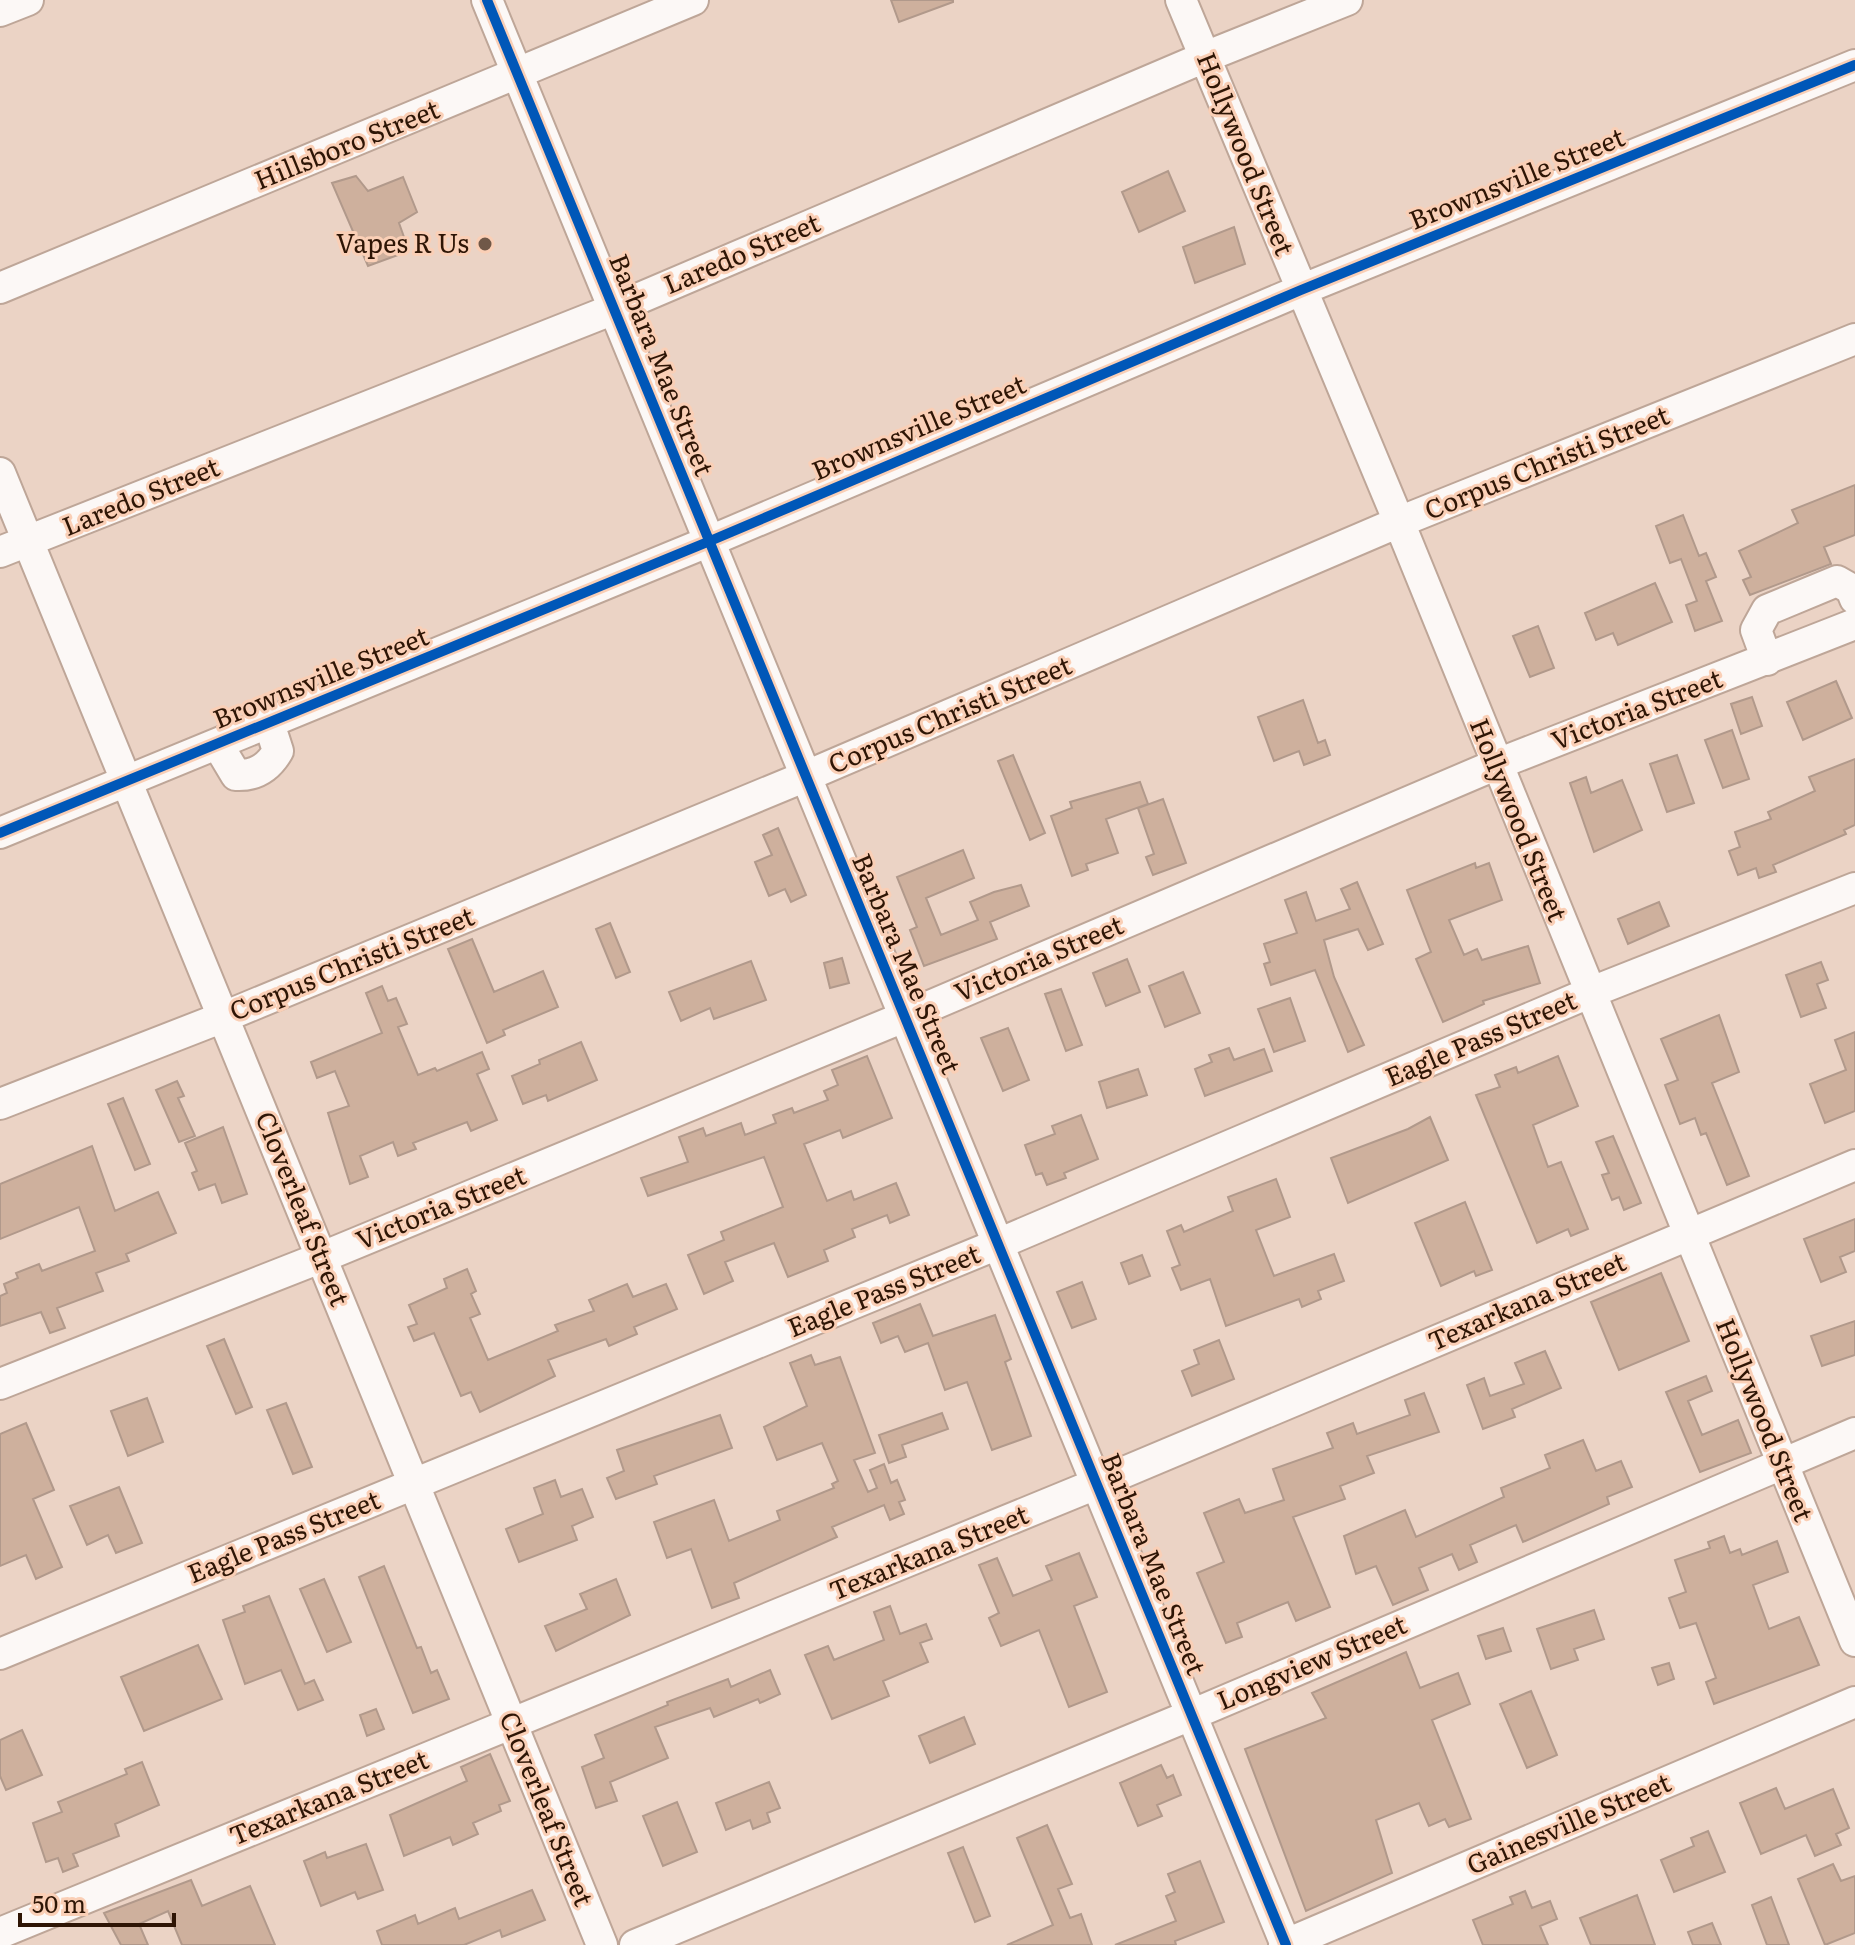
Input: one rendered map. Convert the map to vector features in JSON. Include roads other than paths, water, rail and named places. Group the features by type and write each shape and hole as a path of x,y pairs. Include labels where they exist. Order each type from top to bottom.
{"street":[{"path":"0,11 28,0"},
{"name":"Barbara Mae Street","path":"487,0 1285,1945"},
{"name":"Hillsboro Street","path":"0,288 693,0"},
{"name":"Hollywood Street","path":"1181,0 1399,522 1495,765 1855,1641"},
{"name":"Laredo Street","path":"0,552 614,309 1205,57 1347,0"},
{"name":"Brownsville Street","path":"0,833 710,541 1301,290 1855,65"},
{"name":"Corpus Christi Street","path":"0,1104 226,1016 804,777 1399,522 1855,339"},
{"name":"Cloverleaf Street","path":"0,473 226,1016 320,1258 602,1945"},
{"path":"1767,660 1756,630 1767,610 1837,581 1851,589 1855,599"},
{"name":"Victoria Street","path":"0,1384 320,1258 904,1017 1495,765 1855,624"},
{"path":"218,745 236,775 250,776 264,768 278,751 269,723"},
{"name":"Eagle Pass Street","path":"0,1654 998,1244 1589,993 1855,888"},
{"name":"Texarkana Street","path":"0,1933 1096,1484 1855,1165"},
{"name":"Longview Street","path":"635,1945 1191,1715 1855,1433"},
{"name":"Gainesville Street","path":"1285,1945 1855,1702"}],"place":[{"name":"Vapes R Us","path":"485,244"}]}
